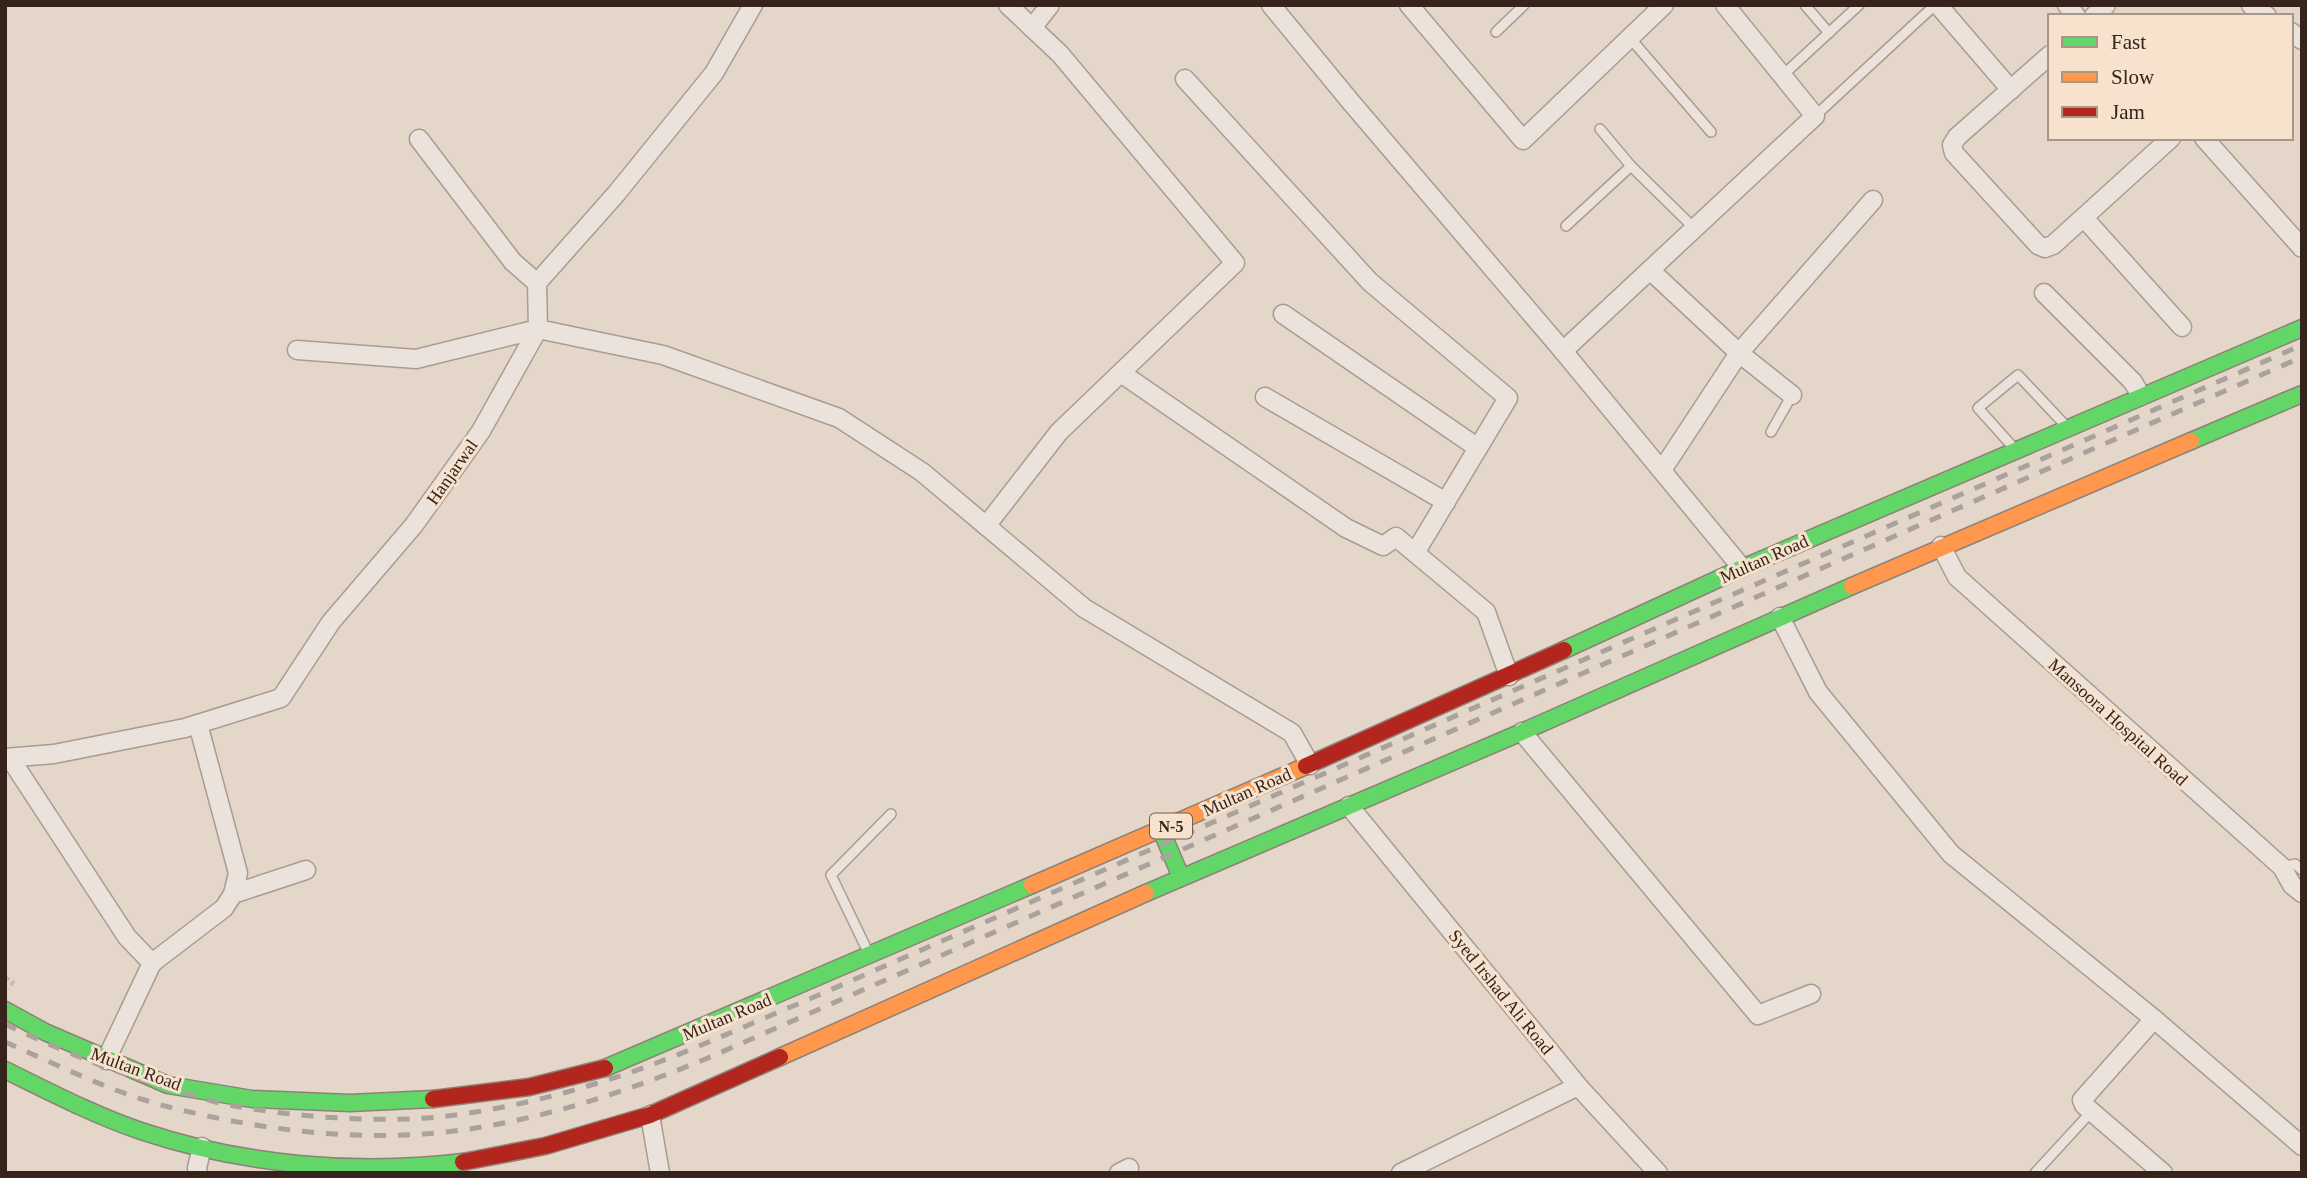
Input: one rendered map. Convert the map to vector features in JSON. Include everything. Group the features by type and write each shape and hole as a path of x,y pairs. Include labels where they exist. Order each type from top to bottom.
{"main road":[{"name":"Multan Road","path":"5,1010 45,1032 168,1085 252,1099 350,1103 430,1099 529,1087 611,1066 1310,765 1742,568 2302,328"},
{"path":"5,1070 112,1120 162,1137 247,1156 349,1166 424,1165 480,1160 586,1136 650,1115 1181,877 1522,732 1941,546 2302,394"},
{"path":"1161,830 1181,877"}],"street":[{"path":"538,329 537,283 616,194 714,74 753,5"},
{"path":"986,526 1059,432 1235,263 1060,54 1008,5"},
{"path":"1032,28 1050,5"},
{"path":"1271,5 1742,568"},
{"path":"1409,5 1523,140 1664,5"},
{"path":"1936,5 2011,90"},
{"path":"1563,351 1815,116 1731,8"},
{"path":"2048,57 1957,137 1952,145 1954,153 2038,245 2045,248 2053,245 2169,140"},
{"path":"1185,79 1370,282 1508,398 1415,553"},
{"path":"419,139 513,261 537,283"},
{"path":"2206,140 2302,248"},
{"path":"1662,470 1739,353 1873,200"},
{"path":"2084,218 2182,327"},
{"path":"1651,271 1739,353 1792,396"},
{"path":"2044,293 2133,382 2140,396"},
{"path":"1283,314 1478,447"},
{"path":"297,350 416,359 538,329 663,355 839,418 922,472 1084,608 1292,733 1310,765"},
{"name":"Hanjarwal","path":"8,758 54,754 198,724 281,698 331,622 414,525 481,431 538,329"},
{"path":"1121,373 1346,528 1383,546 1396,537 1486,612 1509,676"},
{"path":"1265,397 1446,502"},
{"name":"Mansoora Hospital Road","path":"1941,546 1957,577 2282,867 2292,885 2302,893"},
{"path":"1780,617 1818,692 1951,854 2154,1019 2302,1146"},
{"path":"106,1060 152,964 224,908 233,894 238,873 198,724"},
{"path":"1522,732 1758,1015 1811,994"},
{"path":"8,758 127,937 152,964"},
{"name":"Syed Irshad Ali Road","path":"1349,806 1578,1086 1651,1170"},
{"path":"233,894 306,870"},
{"path":"2154,1019 2082,1100 2159,1171"},
{"path":"1401,1173 1578,1086"},
{"path":"650,1115 660,1173"},
{"path":"198,1173 202,1147"}],"lane":[{"path":"1496,32 1524,5"},
{"path":"1805,5 1829,33"},
{"path":"1782,76 1859,5"},
{"path":"1815,116 1936,5"},
{"path":"1630,38 1711,132"},
{"path":"1600,129 1631,166 1695,229"},
{"path":"1566,226 1631,166"},
{"path":"2017,451 1978,408 2018,375 2068,428"},
{"path":"1771,432 1792,396"},
{"path":"869,955 831,875 891,814"},
{"path":"2282,867 2295,864 2302,870"},
{"path":"2035,1173 2092,1111"}],"railway":[{"path":"5,1024 70,1053 137,1078 221,1103 284,1113 362,1119 439,1117 501,1107 584,1087 630,1073 805,1001 2302,345"},
{"path":"5,1042 88,1079 151,1102 237,1122 303,1131 370,1135 436,1133 508,1122 578,1105 648,1082 715,1055 2302,357"}],"traffic: fast":[{"path":"1564,650 1742,568 2302,328"},
{"path":"2191,441 2302,394"},
{"path":"1146,893 1522,732 1852,586"},
{"path":"1161,830 1181,877"},
{"path":"605,1068 1032,885"},
{"path":"5,1010 45,1032 168,1085 252,1099 350,1103 433,1099"},
{"path":"5,1070 124,1125 179,1143 219,1152 341,1167 423,1166 463,1162"}],"traffic: slow":[{"path":"1852,586 2191,441"},
{"path":"1032,885 1306,766"},
{"path":"780,1057 1146,893"}],"traffic: jam":[{"path":"1306,766 1564,650"},
{"path":"463,1162 545,1146 650,1115 780,1057"},
{"path":"433,1099 529,1087 605,1068"}]}
